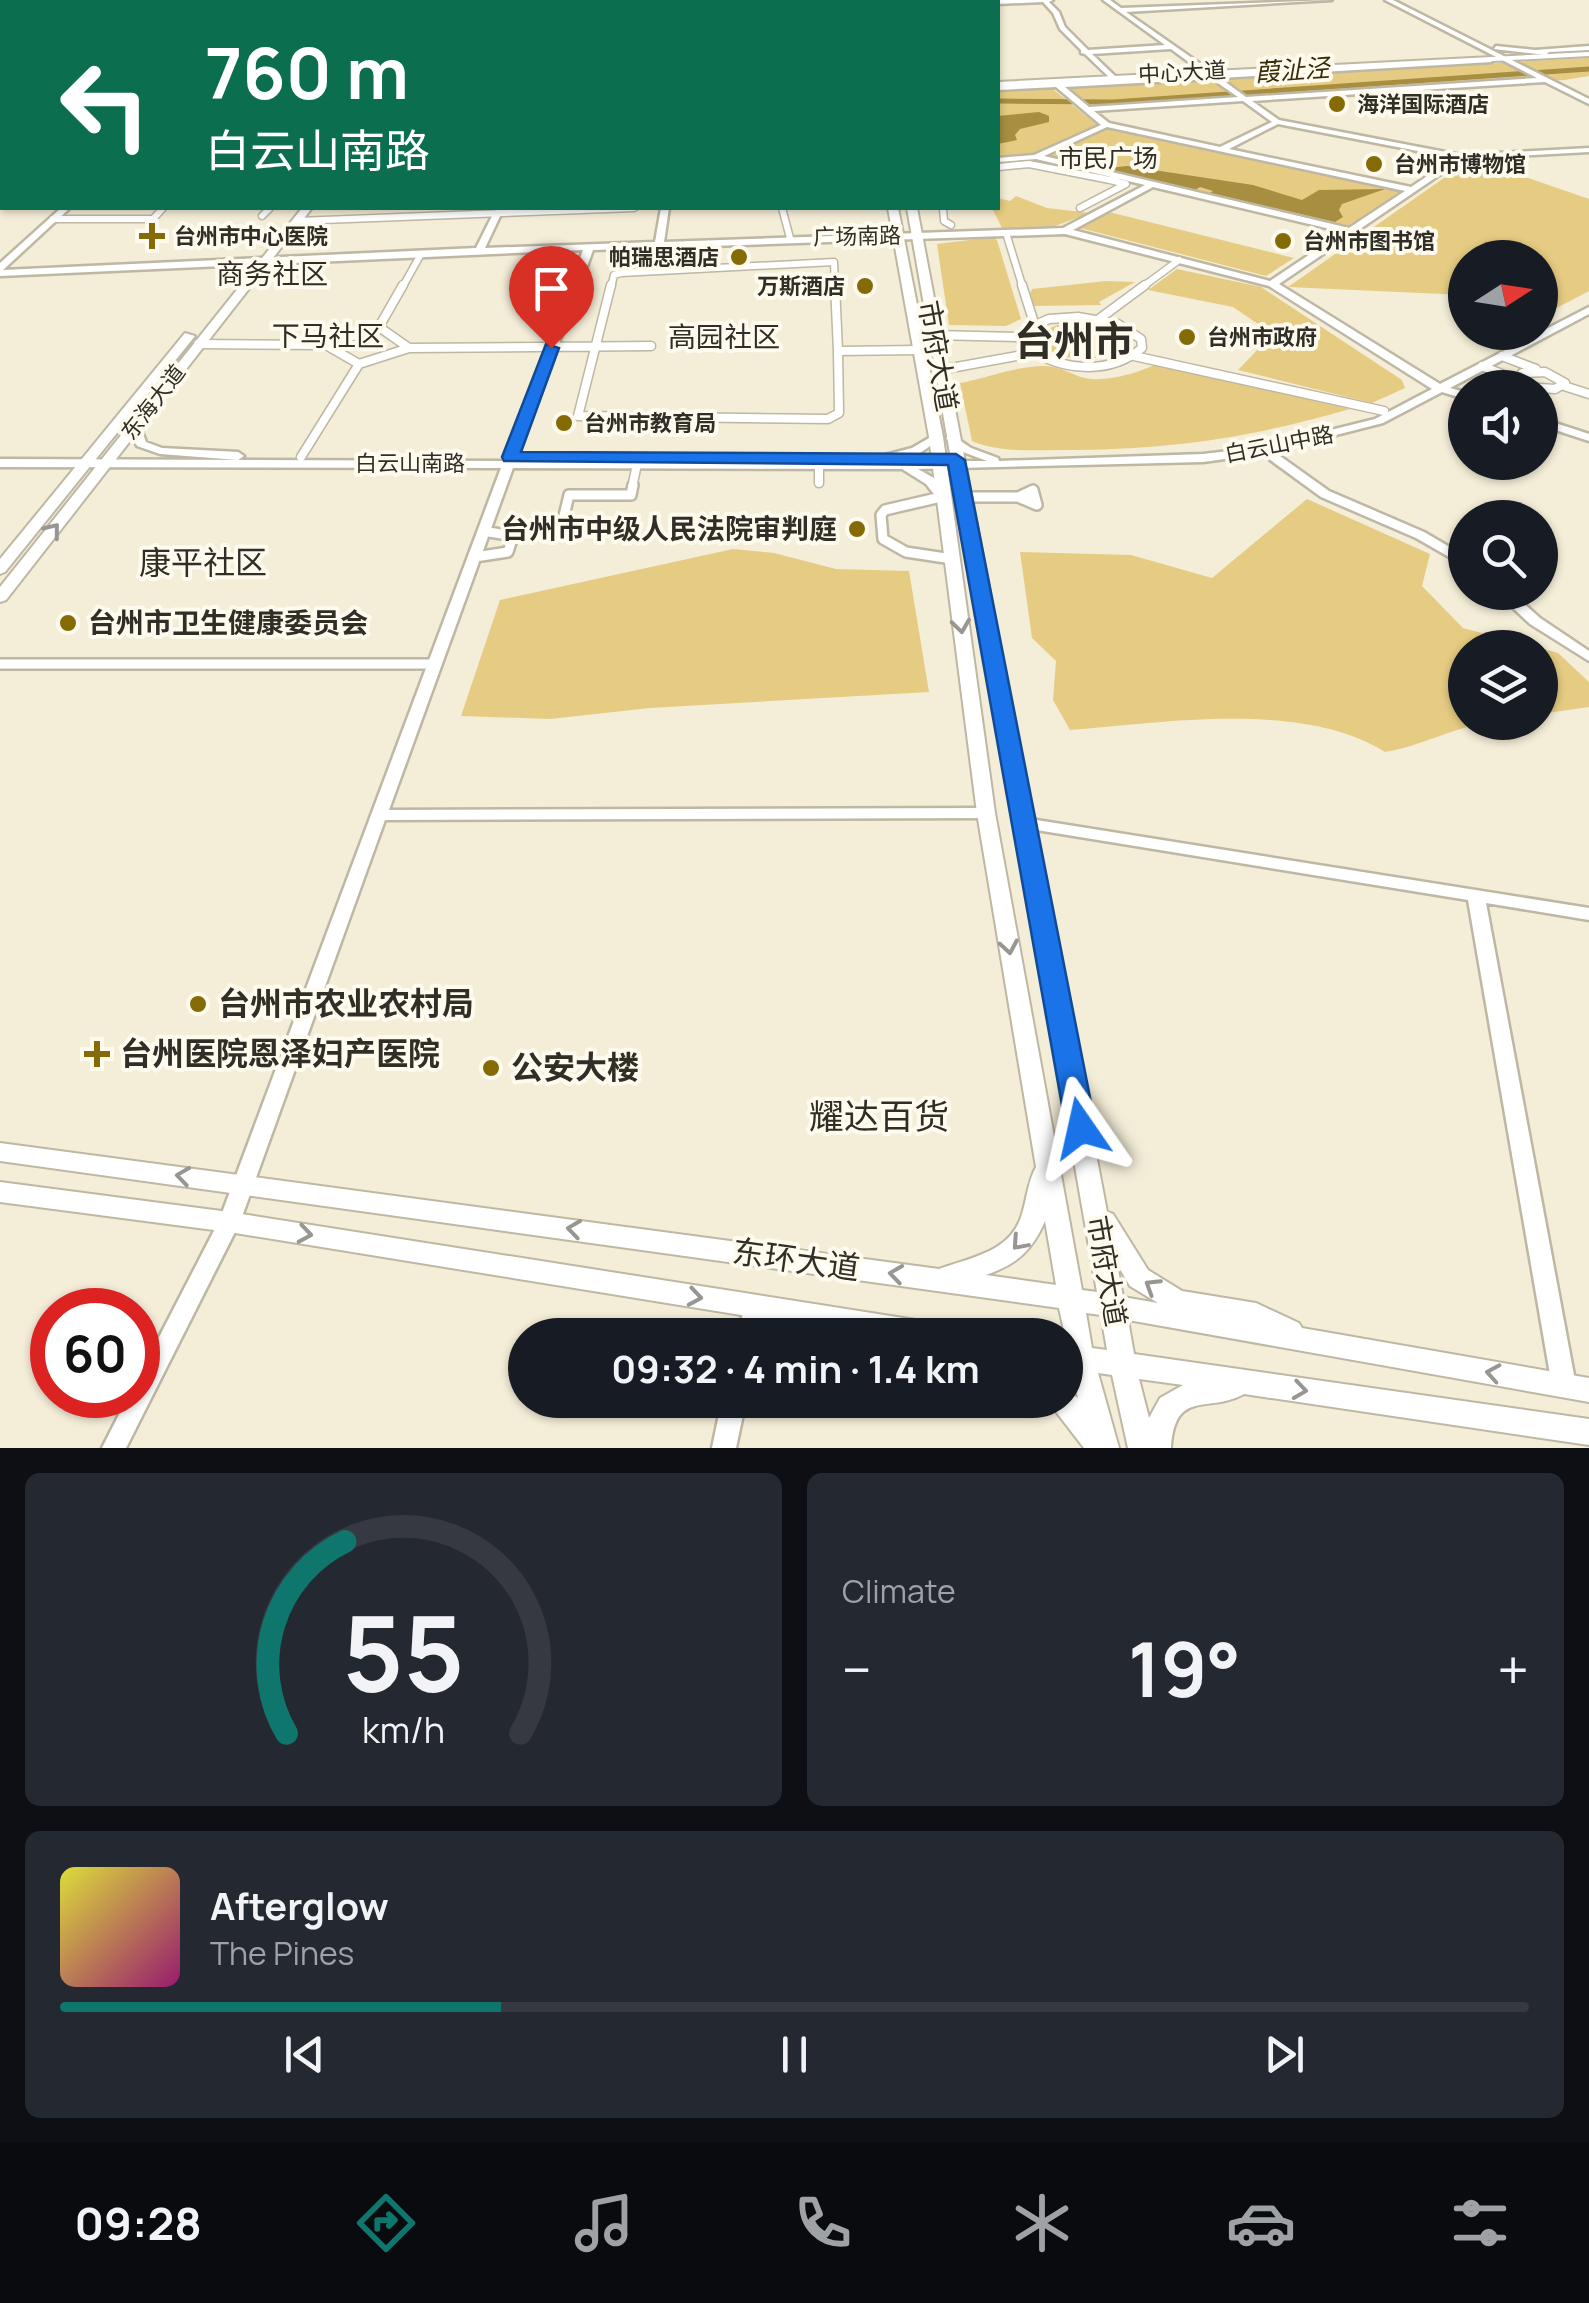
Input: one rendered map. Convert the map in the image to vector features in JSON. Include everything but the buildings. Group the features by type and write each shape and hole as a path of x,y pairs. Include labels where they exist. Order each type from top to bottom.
{"main road":[{"name":"中心大道","path":"1000,84 1056,84 1589,52"},
{"name":"中心大道","path":"1000,84 1208,72"},
{"name":"市府大道","path":"893,210 939,463 952,495 1024,823 1122,1366 1142,1448"},
{"name":"市府大道","path":"912,210 957,463 952,495 952,559 986,813 1071,1318"},
{"name":"东海大道","path":"0,597 295,214"},
{"name":"东海大道","path":"0,568 259,260"},
{"name":"东环大道","path":"0,1152 938,1279 1577,1388"},
{"path":"938,1279 1016,1252 1034,1225 1046,1159"},
{"name":"东环大道","path":"0,1192 230,1222 824,1318"},
{"path":"1095,1204 1122,1257 1139,1278 1177,1301 1256,1314 1308,1340"},
{"path":"1083,1359 1589,1432"},
{"path":"1157,1448 1165,1411 1183,1394 1257,1384"},
{"name":"市府大道","path":"1083,1387 1103,1448"},
{"path":"1080,1418 1103,1448"}],"street":[{"path":"1000,2 1046,0 1062,28 1110,75"},
{"path":"1106,0 1277,122 1461,157 1589,150"},
{"path":"1120,10 1328,0"},
{"path":"1392,0 1589,100"},
{"path":"1469,57 1483,52 1477,43"},
{"name":"中心大道","path":"1477,43 1544,56"},
{"path":"1083,52 1173,47"},
{"path":"1524,52 1589,52"},
{"path":"1536,73 1526,62 1544,56"},
{"name":"中心大道","path":"1469,57 1536,73"},
{"path":"1208,72 1489,62"},
{"path":"1082,105 1536,73"},
{"path":"1056,84 1106,125 1414,190"},
{"path":"1221,149 1277,122"},
{"path":"1000,165 1036,157 1106,125"},
{"path":"1036,157 1126,184 1080,208"},
{"path":"1272,284 1461,157"},
{"path":"1000,165 1029,164 1114,178 1351,231"},
{"path":"1065,231 1150,185"},
{"path":"0,270 64,210"},
{"path":"53,219 153,220 161,210"},
{"path":"262,216 268,210"},
{"path":"328,210 324,213 339,216 339,220"},
{"path":"295,214 339,220 566,210"},
{"path":"660,243 665,210"},
{"path":"783,210 790,238"},
{"path":"943,210 944,220 952,224"},
{"path":"480,250 498,212"},
{"path":"1065,231 1272,284 1448,391"},
{"name":"广场南路","path":"0,270 1065,231"},
{"path":"1006,233 1034,323"},
{"name":"广场南路","path":"259,260 899,236"},
{"path":"114,1448 230,1222 590,247"},
{"path":"198,344 326,345 379,327 421,254"},
{"path":"1099,319 1179,260"},
{"path":"834,262 838,351 840,413 828,419 578,416 614,275 834,262"},
{"name":"白云山中路","path":"1261,448 1384,411 1502,356 1589,306"},
{"name":"白云山中路","path":"1558,321 1589,306"},
{"path":"934,335 1021,337 1034,323 1068,316 1118,324 1138,335 1142,348 1134,356 1108,364 1085,365 1033,353 940,370"},
{"path":"379,327 409,348"},
{"path":"1021,337 1033,353"},
{"path":"326,345 358,364"},
{"path":"301,457 358,364 409,348 652,346"},
{"path":"838,351 920,350"},
{"name":"白云山中路","path":"939,463 1150,458 1261,448 1379,421 1502,350"},
{"path":"1134,356 1384,411"},
{"path":"1502,356 1541,370"},
{"path":"1482,366 1494,370"},
{"path":"1558,376 1564,386"},
{"path":"1558,386 1589,394"},
{"path":"134,426 141,444 160,452 218,452 242,457"},
{"path":"1558,427 1589,438"},
{"path":"876,459 916,450 936,436"},
{"path":"952,438 994,462"},
{"path":"1261,448 1326,494 1420,535 1448,552"},
{"name":"白云山南路","path":"108,460 301,457 637,464 939,463"},
{"name":"白云山南路","path":"0,462 876,459 939,463"},
{"path":"0,462 45,468 62,475 62,492"},
{"path":"952,495 994,462"},
{"path":"563,520 568,495 631,495 637,464"},
{"path":"819,482 820,465"},
{"path":"895,465 924,476 952,495"},
{"path":"952,559 910,554 892,547 883,539 884,510 952,495 1018,497"},
{"path":"474,557 508,552 513,536 484,531"},
{"path":"1525,610 1551,630"},
{"path":"1558,634 1589,642"},
{"path":"1558,635 1589,657"},
{"path":"0,664 436,664"},
{"path":"380,815 986,813"},
{"path":"1024,823 1589,914"},
{"path":"1476,896 1577,1388"},
{"path":"752,1318 755,1306"},
{"path":"724,1448 730,1418"}],"shaded area":[{"path":"1589,58 1589,76 1565,80 1093,109 1065,87"},
{"name":"市民广场","path":"1049,86 1096,124 1393,187 1401,193 1352,226 1341,227 1026,156 1000,158 1000,88"},
{"path":"1039,112 1049,116 1049,122 1020,129 1015,135 1017,140 1000,144 1000,116"},
{"path":"1482,162 1589,199 1589,291 1558,307 1558,240 1448,240 1448,294 1288,287 1464,164"},
{"path":"1127,166 1253,185 1302,200 1319,190 1385,189 1342,204 1339,210 1343,217 1335,222 1210,193 1213,191 1200,187 1195,190 1101,169"},
{"path":"1016,196 1047,208 1090,213 1055,226 1002,228 993,210 1000,210 1000,198 1010,201"},
{"path":"1109,212 1294,258 1266,276 1080,228"},
{"path":"993,237 1021,319 1006,326 949,325 937,244"},
{"path":"1177,269 1261,287 1402,380 1405,388 1372,403 1238,370 1262,345 1258,324 1233,307 1148,290"},
{"path":"1135,282 1099,302 1101,305 1034,306 1030,294 1032,289"},
{"path":"1081,324 1113,333 1120,345 1103,356 1080,359 1057,354 1038,344 1039,333 1057,325"},
{"path":"1157,364 1350,409 1278,428 1173,445 1028,450 972,441 960,383 1044,366 1090,379 1109,378"},
{"path":"1307,499 1430,554 1422,586 1463,628 1471,630 1448,630 1448,733 1385,752 1352,736 1274,720 1190,720 1070,730 1053,700 1056,661 1032,638 1020,552 1131,555 1212,578"},
{"path":"733,549 774,553 836,569 909,571 929,692 650,708 550,719 461,716 500,600"},
{"path":"1558,653 1589,682 1589,707 1558,711"}],"waterway":[{"name":"葭沚泾","path":"1000,101 1113,102 1589,69"}],"place":[{"name":"海洋国际酒店","path":"1337,104"},
{"name":"台州市博物馆","path":"1374,164"},
{"name":"台州市中心医院","path":"152,236"},
{"name":"台州市图书馆","path":"1283,241"},
{"name":"帕瑞思酒店","path":"739,257"},
{"name":"万斯酒店","path":"865,286"},
{"name":"台州市政府","path":"1187,337"},
{"name":"台州市教育局","path":"564,423"},
{"name":"台州市中级人民法院审判庭","path":"857,529"},
{"name":"台州市卫生健康委员会","path":"68,623"},
{"name":"台州市农业农村局","path":"198,1004"},
{"name":"台州医院恩泽妇产医院","path":"97,1054"},
{"name":"公安大楼","path":"491,1068"}],"district":[{"name":"市民广场","path":"1108,158"},
{"name":"商务社区","path":"272,274"},
{"name":"下马社区","path":"328,336"},
{"name":"高园社区","path":"724,337"},
{"name":"台州市","path":"1074,341"},
{"name":"康平社区","path":"203,563"},
{"name":"耀达百货","path":"879,1117"}],"route":[{"path":"551,348 510,457 956,460 1081,1128"}]}
